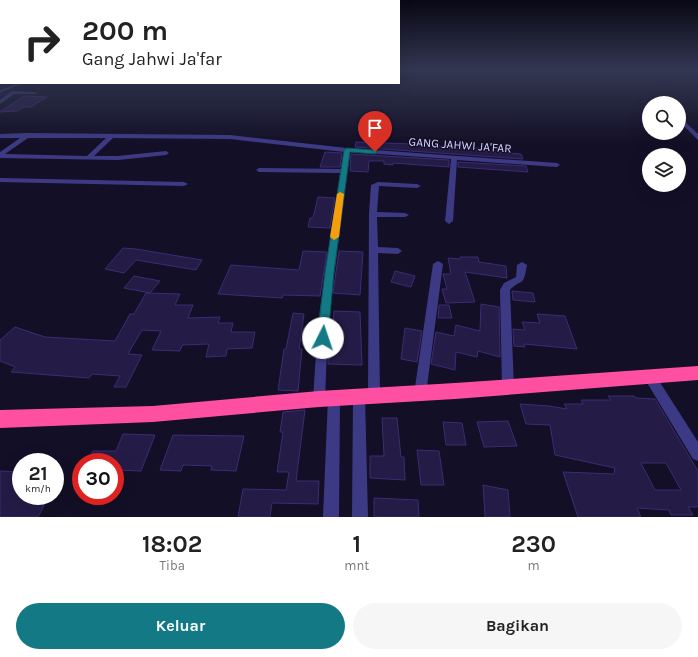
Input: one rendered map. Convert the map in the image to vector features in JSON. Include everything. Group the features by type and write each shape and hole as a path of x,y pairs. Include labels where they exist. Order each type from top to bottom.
{"highway":[{"path":"0,419 153,414 326,399 420,394 698,373"}],"street":[{"path":"0,102 10,95"},
{"path":"686,125 698,138"},
{"name":"GANG JAHWI JA'FAR","path":"0,136 230,137 347,150 557,165"},
{"path":"0,155 28,136"},
{"path":"89,157 112,136"},
{"path":"331,517 324,323 347,150"},
{"path":"0,155 118,158 166,153"},
{"path":"449,221 454,157"},
{"path":"259,170 344,171"},
{"path":"0,180 184,184"},
{"path":"360,517 374,250 375,185 416,186"},
{"path":"374,214 405,215"},
{"path":"374,250 398,251"},
{"path":"420,394 438,264"},
{"path":"508,387 504,290 507,286 520,279 522,265"},
{"path":"650,377 698,454"}],"building":[{"path":"24,96 47,97 31,107 23,107 17,111 0,112"},
{"path":"356,142 415,144 442,146 442,148 481,148 482,151 521,154 523,159 355,147"},
{"path":"325,152 342,153 340,167 320,167"},
{"path":"351,154 449,160 449,167 393,163 393,165 384,164 384,161 369,161 368,172 350,171"},
{"path":"458,162 526,166 528,172 458,167"},
{"path":"318,197 335,198 330,228 308,227 310,218 313,218"},
{"path":"123,248 202,260 196,270 136,260 124,273 105,269"},
{"path":"303,251 327,252 320,296 283,295 282,298 218,294 231,265 299,270"},
{"path":"339,251 363,252 360,295 333,293"},
{"path":"460,257 478,257 479,262 506,266 507,278 465,272 475,302 446,303 442,289 447,289 443,274 451,274 448,258 460,259"},
{"path":"395,271 415,276 411,287 391,282"},
{"path":"134,276 160,281 150,293 124,288"},
{"path":"512,291 533,293 535,302 513,300"},
{"path":"146,293 180,294 175,305 193,305 188,318 220,317 218,323 233,323 231,332 255,332 252,348 227,349 226,356 206,357 209,344 182,345 180,351 152,350 161,331 142,330 128,354 142,355 126,387 114,387 120,376 92,374 89,378 11,372 15,367 0,361 0,340 15,327 45,337 115,341 130,314 134,314"},
{"path":"481,304 499,307 500,357 478,351 477,357 456,352 455,370 431,364 436,332 454,336 456,325 480,331"},
{"path":"439,305 449,305 452,318 438,318"},
{"path":"334,311 360,312 362,365 328,364 329,328 333,328"},
{"path":"293,313 304,314 299,349 302,349 298,391 278,390 284,349 286,349"},
{"path":"537,314 565,316 577,349 524,344 525,347 514,346 513,329 525,330 522,322 540,323"},
{"path":"405,328 422,331 417,362 401,359"},
{"path":"608,396 634,396 636,398 655,399 698,471 698,507 688,507 693,515 671,515 669,510 637,508 641,517 578,517 563,472 614,474 615,468 555,455 550,425 526,424 520,404 567,409 564,404 583,404 581,400 611,400","holes":["641,463 666,463 681,490 655,490"]},
{"path":"305,410 296,481 319,481 318,504 272,503 270,517 238,517 243,489 286,490 289,472 277,472 283,432 280,432 283,412"},
{"path":"382,418 397,418 401,457 404,457 405,480 370,478 370,456 384,456"},
{"path":"508,421 517,446 484,447 477,422"},
{"path":"443,422 462,423 466,445 446,445"},
{"path":"123,434 155,435 141,471 124,470 124,453 92,453 93,451 116,451"},
{"path":"173,435 244,436 236,471 211,470 212,466 183,465 181,471 160,470"},
{"path":"417,450 439,451 444,485 421,485"},
{"path":"0,471 12,472 12,505 44,505 38,517 0,517"},
{"path":"483,485 508,490 510,517 485,517"},
{"path":"374,498 418,500 419,517 374,517"}],"slow traffic":[{"path":"334,237 340,194"}],"route":[{"path":"323,338 330,272 347,150 375,152"}]}
